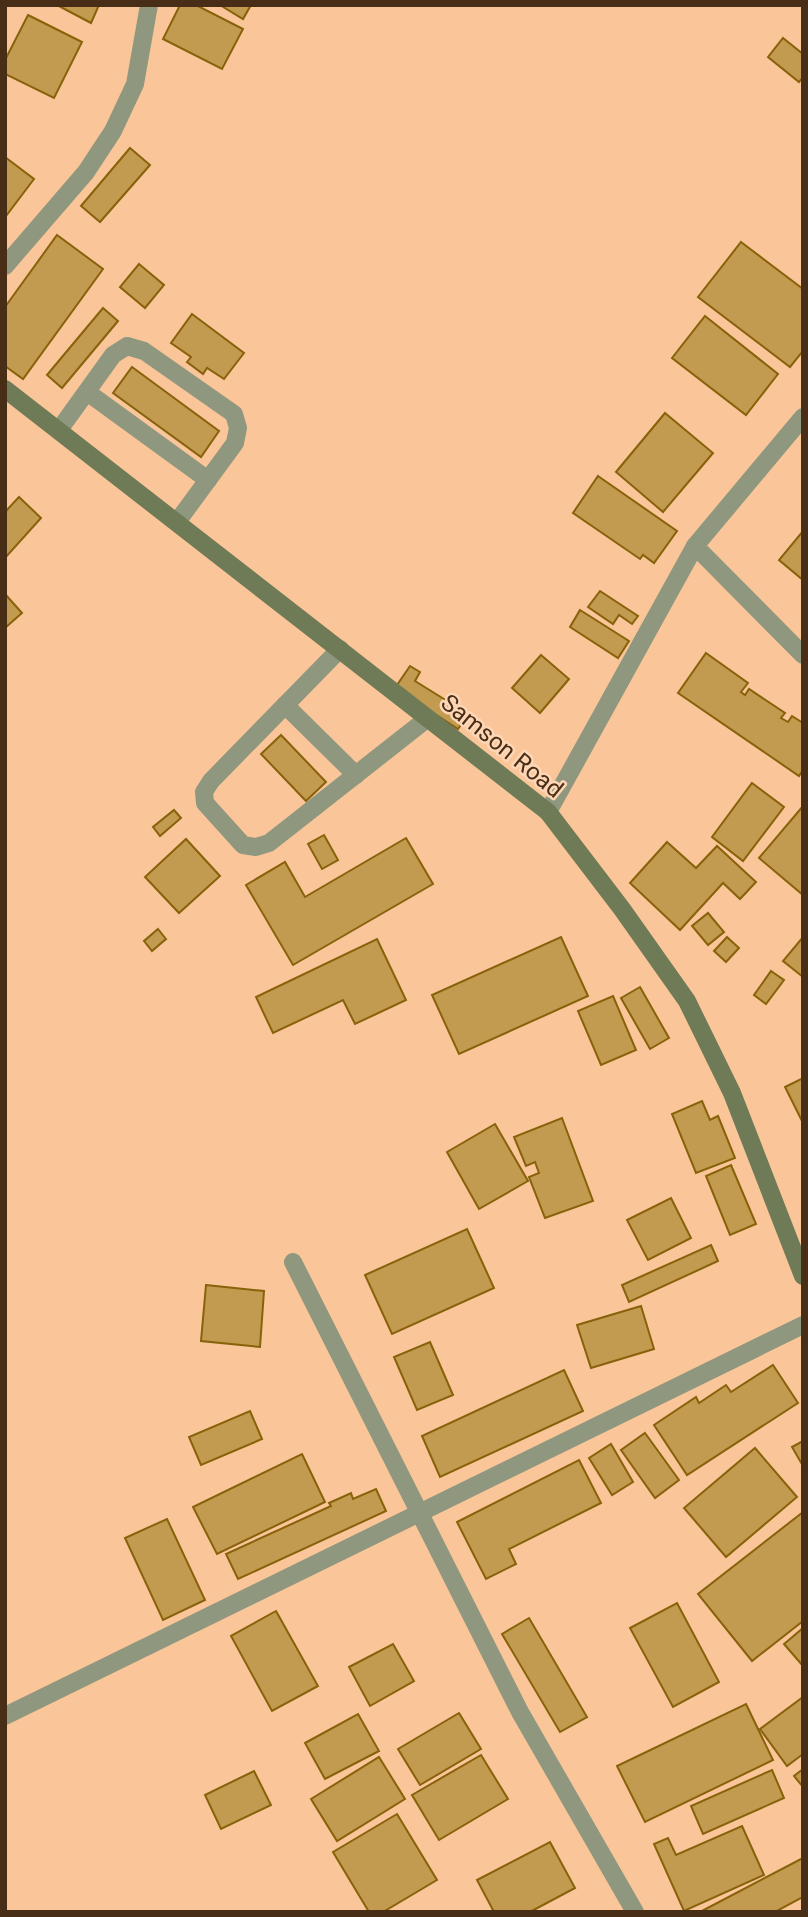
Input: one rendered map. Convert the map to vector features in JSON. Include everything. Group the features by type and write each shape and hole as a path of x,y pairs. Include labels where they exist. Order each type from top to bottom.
{"street":[{"path":"5,266 86,172 113,131 135,84 149,5"},
{"path":"59,430 113,355 127,346 144,351 234,414 238,428 235,443 177,522"},
{"name":"Samson Road","path":"5,388 548,812 622,909 687,1001 732,1093 803,1276"},
{"path":"87,392 208,480"},
{"path":"548,812 695,546 803,417"},
{"path":"695,546 803,655"},
{"path":"340,649 211,781 204,792 205,803 243,845 256,847 269,843 428,718"},
{"path":"285,705 356,775"},
{"path":"293,1262 520,1712 635,1912"},
{"path":"5,1716 803,1325"}],"building":[{"path":"57,5 99,5 91,23"},
{"path":"180,5 196,5 243,29 222,69 163,39"},
{"path":"220,5 251,5 243,19"},
{"path":"28,15 82,42 54,98 5,74 5,60"},
{"path":"783,38 803,54 803,77 799,82 768,57"},
{"path":"130,148 150,165 100,222 81,206"},
{"path":"5,157 34,179 6,216 5,216"},
{"path":"57,235 103,269 23,379 5,366 5,307"},
{"path":"741,242 803,289 803,351 790,367 698,297"},
{"path":"139,264 164,285 145,308 120,287"},
{"path":"103,308 118,321 62,388 47,375"},
{"path":"192,314 244,353 224,379 207,368 203,374 187,362 191,357 171,343"},
{"path":"705,316 778,374 746,415 672,358"},
{"path":"132,367 219,431 201,457 113,393"},
{"path":"665,413 713,453 663,512 616,472"},
{"path":"598,476 677,531 654,563 643,555 640,559 573,513"},
{"path":"19,497 41,518 5,558 5,512"},
{"path":"803,531 803,580 779,560"},
{"path":"600,591 638,616 632,624 619,615 613,624 588,607"},
{"path":"5,594 22,613 5,628"},
{"path":"580,610 629,641 618,658 570,627"},
{"path":"706,653 748,683 741,692 745,695 749,689 785,713 781,718 788,722 792,716 803,723 803,770 799,776 678,693"},
{"path":"541,655 569,679 540,713 512,688"},
{"path":"410,666 420,672 415,681 468,714 458,729 395,688"},
{"path":"281,735 326,782 306,801 261,754"},
{"path":"752,783 784,807 743,861 712,837"},
{"path":"803,806 803,895 759,858"},
{"path":"174,810 181,818 160,836 153,827"},
{"path":"324,835 338,860 322,869 308,844"},
{"path":"406,838 433,884 293,965 246,885 285,862 305,897"},
{"path":"186,839 220,876 179,913 145,877"},
{"path":"667,842 696,868 717,846 756,882 740,899 723,883 680,930 630,883"},
{"path":"708,913 724,932 708,945 692,926"},
{"path":"158,929 166,939 152,951 144,941"},
{"path":"561,937 588,996 459,1054 432,995"},
{"path":"727,937 739,948 726,962 714,951"},
{"path":"803,937 803,977 783,961"},
{"path":"377,939 406,1000 355,1024 343,1000 273,1033 256,997"},
{"path":"771,971 784,980 766,1004 754,995"},
{"path":"640,987 669,1038 650,1049 621,998"},
{"path":"613,996 636,1050 601,1065 578,1011"},
{"path":"803,1078 803,1123 785,1087"},
{"path":"702,1101 710,1120 718,1116 735,1158 696,1173 672,1114"},
{"path":"562,1118 593,1201 545,1218 529,1177 539,1173 535,1162 526,1166 514,1137"},
{"path":"495,1124 528,1181 479,1209 447,1152"},
{"path":"731,1165 756,1224 730,1235 706,1176"},
{"path":"671,1198 691,1238 648,1260 627,1220"},
{"path":"467,1229 494,1288 392,1334 365,1275"},
{"path":"711,1245 718,1261 629,1302 622,1285"},
{"path":"206,1285 264,1291 260,1347 201,1341"},
{"path":"641,1306 654,1349 591,1368 577,1325"},
{"path":"430,1342 453,1395 417,1410 394,1357"},
{"path":"773,1365 798,1403 687,1475 654,1425 696,1397 699,1403 726,1385 731,1392"},
{"path":"564,1370 583,1411 440,1477 422,1436"},
{"path":"250,1411 262,1439 201,1465 189,1437"},
{"path":"645,1433 679,1480 655,1498 621,1450"},
{"path":"803,1441 803,1466 792,1447"},
{"path":"611,1444 633,1482 612,1495 589,1458"},
{"path":"755,1448 797,1497 726,1557 684,1508"},
{"path":"302,1454 325,1502 217,1554 193,1507"},
{"path":"579,1460 601,1503 509,1549 516,1564 486,1579 457,1522"},
{"path":"376,1489 386,1511 238,1579 226,1554 331,1506 329,1503 351,1493 353,1499"},
{"path":"803,1512 803,1621 752,1661 698,1594"},
{"path":"167,1519 205,1600 163,1620 125,1538"},
{"path":"677,1603 719,1682 673,1707 630,1628"},
{"path":"276,1611 318,1686 272,1711 231,1636"},
{"path":"529,1618 587,1717 560,1732 502,1634"},
{"path":"803,1628 803,1666 784,1644"},
{"path":"393,1644 414,1681 370,1706 349,1667"},
{"path":"803,1697 803,1754 787,1766 760,1729"},
{"path":"746,1704 773,1760 645,1822 617,1766"},
{"path":"459,1713 481,1749 420,1785 398,1749"},
{"path":"358,1714 379,1751 325,1779 305,1743"},
{"path":"481,1755 508,1799 439,1840 412,1795"},
{"path":"379,1757 405,1799 337,1841 311,1799"},
{"path":"803,1769 803,1787 794,1776"},
{"path":"772,1770 784,1798 703,1834 691,1806"},
{"path":"254,1771 271,1805 221,1829 205,1795"},
{"path":"397,1814 437,1880 383,1912 369,1912 333,1852"},
{"path":"742,1826 764,1875 684,1911 654,1844 668,1838 676,1855"},
{"path":"550,1842 575,1888 530,1912 494,1912 477,1880"},
{"path":"803,1858 803,1897 775,1912 700,1912"}]}
